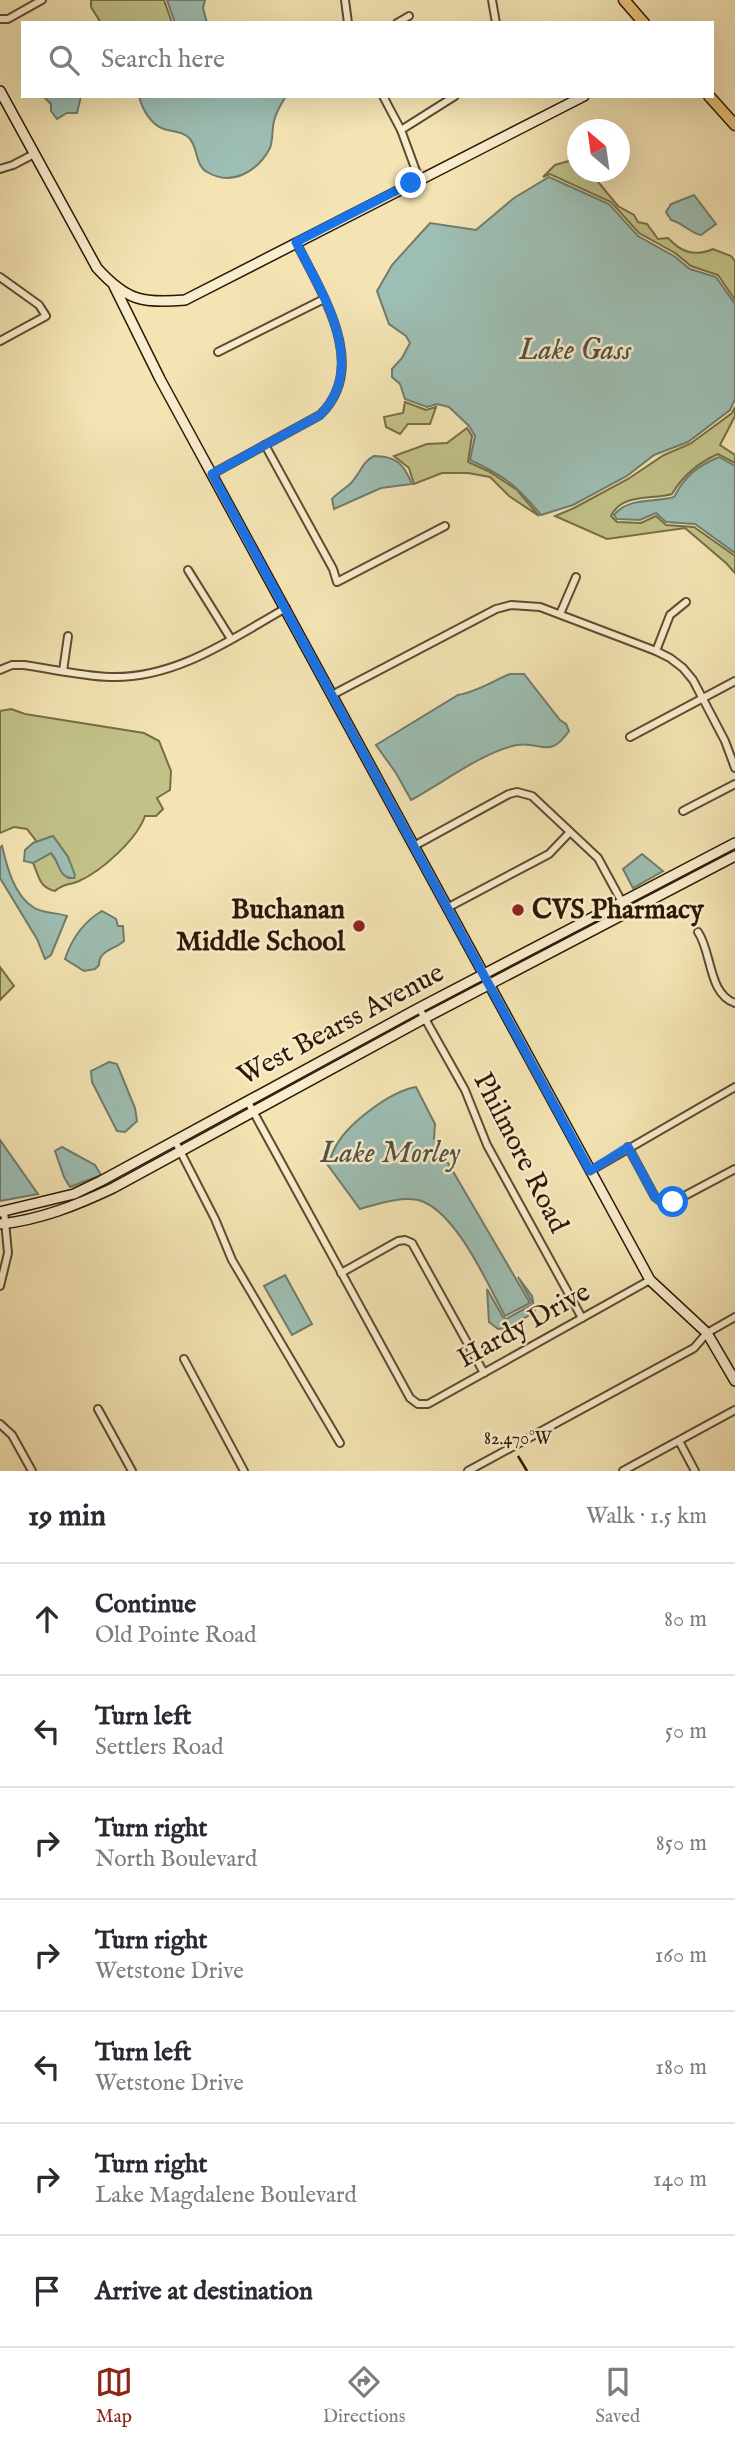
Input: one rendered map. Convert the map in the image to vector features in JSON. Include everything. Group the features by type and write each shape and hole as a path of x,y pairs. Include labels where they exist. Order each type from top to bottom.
{"main road":[{"path":"624,0 642,21"},
{"path":"711,98 735,125"}],"street":[{"path":"0,19 8,19 42,0"},
{"path":"345,0 348,21"},
{"path":"492,0 496,21"},
{"path":"400,21 409,16"},
{"path":"0,91 97,268 127,295 158,303 185,300 580,98"},
{"path":"384,98 401,130 419,179"},
{"path":"401,130 452,98"},
{"path":"0,169 34,154"},
{"path":"212,474 320,415 336,394 341,345 336,324 296,242"},
{"path":"0,277 39,305 46,316 0,341"},
{"path":"114,286 128,318 212,474 650,1280 706,1333 735,1381"},
{"path":"218,352 324,299"},
{"path":"128,318 143,300"},
{"path":"265,446 333,569 337,582 445,526"},
{"path":"188,570 231,639"},
{"path":"560,614 576,577"},
{"path":"656,651 670,615 687,603"},
{"path":"332,695 496,609 527,605 560,614 656,651 683,668 725,741 735,768"},
{"path":"0,670 12,665 24,665 110,677 150,674 186,663 286,608"},
{"path":"63,671 68,636"},
{"path":"631,737 735,681"},
{"path":"683,811 735,784"},
{"path":"414,846 509,794 517,792 532,796 598,858 628,911"},
{"path":"447,908 549,854 570,832"},
{"name":"West Bearss Avenue","path":"2,1211 74,1194 118,1172 419,1008 735,843"},
{"name":"West Bearss Avenue","path":"3,1224 27,1220 75,1205 123,1182 425,1018 735,856"},
{"path":"698,932 705,942 709,964 721,993 735,1003"},
{"name":"Philmore Road","path":"419,1008 465,1090 487,1145 582,1318"},
{"path":"324,1060 330,1070"},
{"path":"590,1171 735,1087"},
{"path":"248,1102 341,1273 398,1241 412,1243 484,1373"},
{"path":"175,1141 215,1219 232,1260 340,1443"},
{"path":"628,1147 655,1197 663,1203 673,1202 735,1169"},
{"path":"118,1172 123,1182"},
{"path":"0,1286 8,1253 2,1211"},
{"name":"Hardy Drive","path":"341,1273 410,1398 418,1404 428,1404 650,1280"},
{"path":"468,1471 694,1348 706,1333 735,1317"},
{"path":"184,1359 244,1471"},
{"path":"98,1409 132,1471"},
{"path":"623,1471 735,1410"},
{"path":"0,1424 12,1435 32,1471"},
{"path":"679,1441 695,1471"}],"green space":[{"path":"91,0 164,0 171,21 100,21 91,7"},
{"path":"567,162 567,182 550,174 543,177 555,165"},
{"path":"567,182 598,182 618,206 634,215 638,222 647,224 658,239 668,238 688,252 700,253 713,249 731,256 735,261 735,300 718,275 691,266 675,253 639,233 611,202"},
{"path":"405,402 426,410 436,407 430,424 408,424 400,434 386,427 384,417 403,413"},
{"path":"735,407 735,416 720,445 735,455 735,463 718,454 692,470 672,494 630,501 622,504 611,516 617,522 641,523 656,516 666,525 694,527 735,556 735,573 685,528 607,539 555,516 628,479 664,455 690,444 732,413"},
{"path":"467,428 472,436 468,462 490,472 517,490 539,516 509,496 490,477 468,473 442,473 414,484 409,468 394,456 427,444 447,443"},
{"path":"11,709 25,714 144,733 159,741 171,771 170,790 157,798 163,809 156,816 145,816 127,844 98,870 55,891 42,884 33,863 51,853 68,878 74,878 68,857 53,836 37,842 27,829 14,827 0,833 0,711"},
{"path":"0,967 14,986 0,1000"}],"water":[{"path":"167,0 205,0 203,8 206,21 174,21"},
{"path":"45,98 81,98 77,113 67,113 57,119 51,111 51,104"},
{"path":"140,98 285,98 276,114 271,145 265,156 251,170 226,178 203,169 193,143 187,136 155,124"},
{"name":"Lake Gass","path":"549,177 609,204 638,236 674,256 690,269 716,277 735,304 735,399 730,410 688,442 654,455 627,476 573,505 541,515 510,483 470,460 475,436 469,426 449,407 437,404 427,407 405,399 400,384 392,377 392,369 410,343 406,336 389,324 377,291 392,265 430,223 476,230 514,198"},
{"path":"694,195 716,224 701,235 671,220 666,212 671,204"},
{"path":"374,456 398,462 412,484 381,488 334,509 332,499 351,483"},
{"path":"719,457 735,466 735,553 695,524 666,522 656,513 640,520 617,519 614,515 626,505 674,497 692,472"},
{"path":"510,674 524,674 566,724 569,731 562,740 550,747 525,744 490,754 411,800 376,745 458,695"},
{"path":"53,836 68,857 74,878 62,873 51,853 33,863 24,861 25,850 33,843"},
{"path":"2,846 12,880 26,902 41,911 67,916 51,955 45,959 37,939 0,878"},
{"path":"642,854 663,871 633,888 623,869"},
{"path":"102,911 116,919 118,926 123,926 124,941 104,953 95,969 84,971 65,959 79,931"},
{"path":"109,1062 117,1064 135,1108 137,1121 125,1132 117,1131 92,1082 91,1071"},
{"name":"Lake Morley","path":"416,1087 435,1124 434,1139 530,1303 505,1316 471,1253 437,1210 424,1202 409,1199 360,1209 327,1164 343,1135 361,1117 395,1094"},
{"path":"0,1140 38,1194 0,1201"},
{"path":"62,1147 95,1165 101,1175 70,1187 55,1151"},
{"path":"285,1275 312,1324 292,1335 264,1286"},
{"path":"518,1277 532,1296 535,1312 507,1328 498,1329 489,1322 487,1289 506,1319 533,1304"}],"place":[{"name":"CVS Pharmacy","path":"518,910"},
{"name":"Buchanan Middle School","path":"359,926"}],"route":[{"path":"411,183 296,242 336,324 341,345 341,365 336,394 320,415 212,474 590,1171 628,1147 655,1197 663,1203 673,1202"}]}
